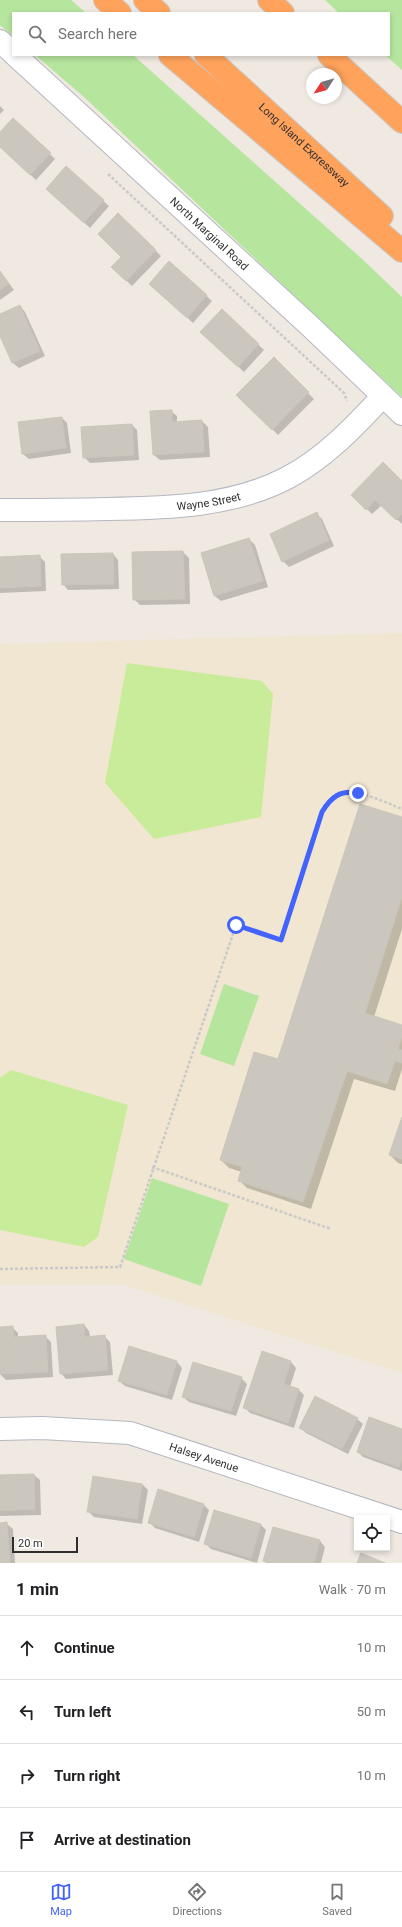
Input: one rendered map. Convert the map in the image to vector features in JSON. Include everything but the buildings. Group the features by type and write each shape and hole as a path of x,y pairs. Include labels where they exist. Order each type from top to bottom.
{"highway":[{"path":"105,0 119,12"},
{"path":"145,0 159,12"},
{"path":"269,0 282,12"},
{"path":"171,56 402,252"},
{"name":"Long Island Expressway","path":"207,56 402,234"},
{"path":"330,56 402,122"}],"street":[{"path":"0,41 12,52"},
{"name":"North Marginal Road","path":"17,56 311,326 402,414"},
{"name":"Wayne Street","path":"0,510 163,508 236,498 286,478 303,468 340,442 384,396"},
{"name":"Halsey Avenue","path":"0,1429 42,1428 130,1433 402,1522"}],"path":[{"path":"105,171 344,393 347,402 345,405"},
{"path":"0,1269 120,1267 152,1167 236,925 281,940 322,812 328,802 336,795 348,791 358,793 402,809"},
{"path":"152,1167 331,1229"}],"shaded area":[{"path":"402,633 402,1373 124,1285 0,1285 0,644"}],"green space":[{"path":"0,0 71,0 85,12 12,12 12,35 0,25"},
{"path":"325,0 402,0 402,70 386,56 390,56 390,12 338,12"},
{"path":"36,56 134,56 361,258 402,297 402,397 84,97"},
{"path":"127,663 262,681 273,694 261,817 154,839 105,783"},
{"path":"224,984 259,996 234,1066 200,1054"},
{"path":"11,1070 128,1105 98,1237 84,1247 0,1230 0,1078"},
{"path":"152,1178 229,1204 201,1286 124,1259"}],"route":[{"path":"236,925 281,940 322,812 328,802 341,792 348,791 358,793"}]}
